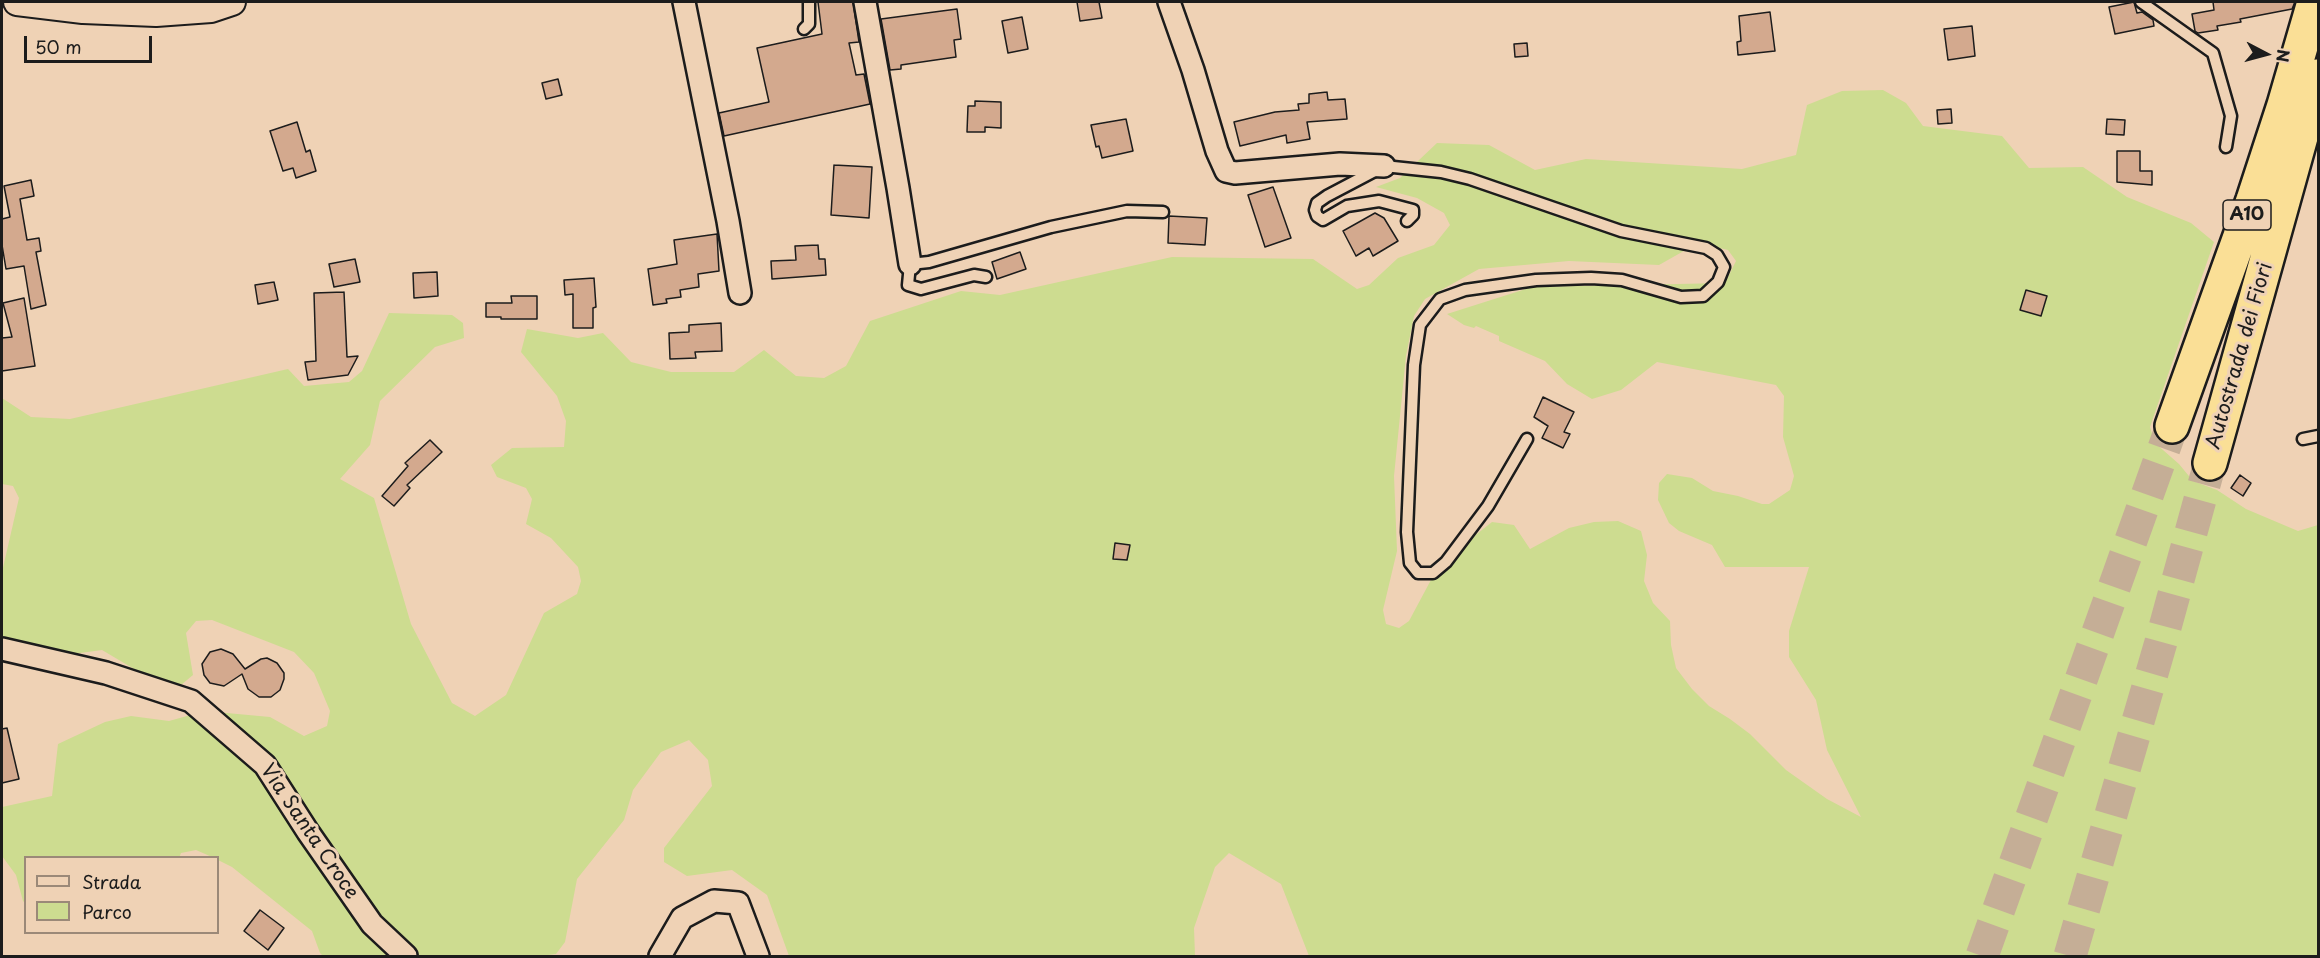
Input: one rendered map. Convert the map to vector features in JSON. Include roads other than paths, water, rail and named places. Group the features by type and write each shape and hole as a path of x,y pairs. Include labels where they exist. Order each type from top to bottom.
{"highway":[{"name":"Autostrada dei Fiori","path":"2172,426 2253,200 2314,2"},
{"name":"Autostrada dei Fiori","path":"2210,463 2319,76"}],"street":[{"path":"17,2 83,10 156,13 211,9 232,2"},
{"path":"684,2 728,221 740,293"},
{"path":"865,2 910,264"},
{"path":"1169,2 1217,151 1226,171 1235,173 1340,164 1384,166"},
{"name":"Via Santa Croce","path":"2,649 106,673 191,701 266,765 308,832 372,924 406,957"},
{"path":"660,957 682,918 714,901 738,903 758,957"}],"lane":[{"path":"804,29 809,24 809,2"},
{"path":"2141,2 2213,53 2231,116 2226,147"},
{"path":"1407,221 1413,216 1413,210 1379,201 1347,206 1323,219 1317,216 1315,210 1317,203 1327,196 1384,166 1441,172 1470,179 1621,231 1706,248 1717,255 1724,267 1718,282 1702,296 1681,297 1622,280 1591,278 1536,280 1465,290 1440,298 1420,325 1414,365 1407,532 1410,563 1418,573 1433,573 1446,562 1488,506 1527,439"},
{"path":"986,277 974,275 933,286 914,288 908,285 910,264 929,262 1051,227 1127,211 1163,212"},
{"path":"2303,439 2319,436"}],"tunnel":[{"path":"1982,956 2172,426"},
{"path":"2070,956 2210,463"}]}
